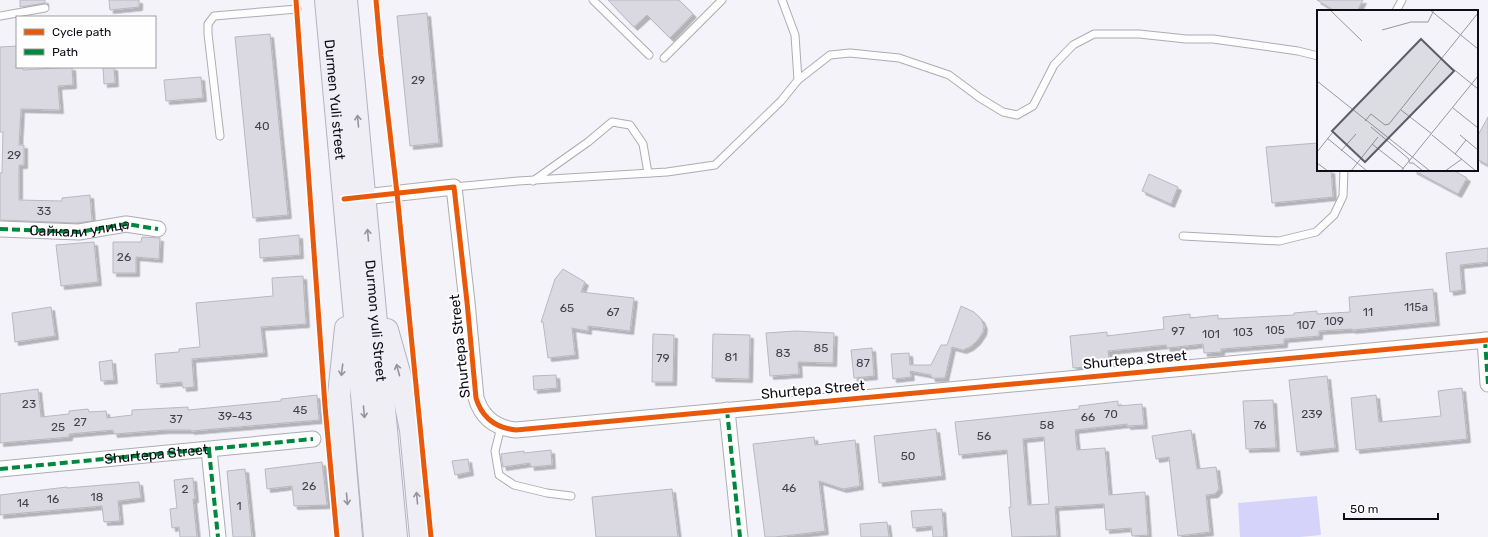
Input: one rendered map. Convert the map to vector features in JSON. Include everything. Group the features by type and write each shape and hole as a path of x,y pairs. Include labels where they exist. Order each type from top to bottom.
{"main road":[{"name":"Durmen Yuli street","path":"326,0 354,198"},
{"name":"Durmen Yuli street","path":"346,0 354,198"},
{"name":"Durmon yuli Street","path":"354,198 361,274 375,537"},
{"name":"Durmon yuli Street","path":"361,274 396,537"},
{"path":"350,537 339,395 361,274"},
{"path":"361,274 400,376 411,430 421,537"}],"street":[{"path":"354,198 454,187"},
{"name":"Shurtepa Street","path":"454,187 468,302 476,398 481,411 485,416 501,427 516,430 1486,340"},
{"name":"Сайкали улица","path":"0,229 79,232 126,224 158,229"},
{"path":"1486,340 1488,384"},
{"path":"727,410 740,537"},
{"name":"Shurtepa Street","path":"0,468 209,450 313,439"},
{"path":"209,450 218,537"}],"lane":[{"path":"593,0 649,55"},
{"path":"664,58 722,0"},
{"path":"782,0 795,35 798,80"},
{"path":"1397,10 1402,0"},
{"path":"0,16 45,8"},
{"path":"220,136 208,24 214,16 297,9"},
{"path":"454,187 518,181 648,174 715,165 781,101 798,80 830,55 850,53 899,58 949,75 980,98 1003,112 1017,115 1033,106 1054,65 1073,45 1094,34 1139,34 1186,39 1213,39 1317,56"},
{"path":"533,181 588,142 612,122 630,125 643,144 648,174"},
{"path":"1183,236 1279,241 1316,232 1334,215 1343,196 1344,171"},
{"path":"501,427 496,451 499,475 514,485 547,493 571,496"}],"shaded area":[{"path":"1317,496 1321,535 1300,537 1240,537 1238,503"}],"building":[{"path":"20,0 45,0 45,3 20,7"},
{"path":"109,0 139,0 139,7 110,10"},
{"path":"608,0 679,0 693,14 670,38 647,15 634,27"},
{"path":"1317,0 1363,0 1358,10 1333,10"},
{"path":"427,13 439,143 410,146 397,16"},
{"path":"270,34 288,215 253,218 235,37"},
{"path":"16,46 16,68 22,68 23,70 72,68 73,85 58,86 60,110 21,109 19,145 24,145 24,165 19,165 19,200 62,201 62,198 90,195 92,221 76,223 0,220 0,173 2,173 3,132 0,132 0,47"},
{"path":"103,68 114,68 115,83 104,84"},
{"path":"201,77 203,98 166,101 164,80"},
{"path":"1488,117 1488,165 1478,160 1478,135"},
{"path":"1317,143 1317,171 1331,171 1333,197 1272,203 1266,147"},
{"path":"1415,171 1455,171 1467,178 1458,194"},
{"path":"1149,174 1178,187 1171,204 1142,191"},
{"path":"299,235 300,255 260,258 259,239"},
{"path":"142,237 160,238 159,259 136,257 136,273 113,273 113,242 141,242"},
{"path":"94,242 98,282 61,286 56,245"},
{"path":"1488,248 1488,262 1460,265 1462,290 1450,292 1446,253"},
{"path":"563,269 585,282 581,292 634,298 630,331 588,326 588,331 572,328 575,355 548,358 543,322 541,322 555,279"},
{"path":"303,276 306,324 261,327 264,353 192,359 194,387 183,388 182,382 157,384 155,354 179,352 179,349 200,347 196,303 273,296 272,278"},
{"path":"1433,289 1436,322 1352,330 1319,331 1319,336 1284,339 1284,344 1221,349 1221,352 1204,353 1203,344 1167,348 1166,345 1108,351 1110,365 1073,368 1070,336 1107,332 1107,336 1164,329 1163,317 1190,314 1190,318 1218,315 1218,319 1294,315 1294,313 1317,311 1317,314 1350,312 1349,297"},
{"path":"961,306 974,312 981,319 984,326 983,332 977,341 970,347 963,350 952,347 945,378 932,378 931,375 910,371 911,377 893,379 891,354 909,353 910,365 931,365 941,345 947,345"},
{"path":"51,307 55,336 15,342 12,313"},
{"path":"796,331 834,333 833,363 798,362 799,374 770,376 766,333"},
{"path":"653,334 674,335 673,382 652,382"},
{"path":"713,334 750,335 749,379 712,378"},
{"path":"872,348 874,376 854,378 851,350"},
{"path":"112,360 114,380 101,381 99,362"},
{"path":"556,375 557,388 534,390 533,376"},
{"path":"1327,376 1335,448 1297,452 1289,380"},
{"path":"1462,388 1467,439 1356,450 1351,398 1376,395 1379,422 1441,416 1438,391"},
{"path":"38,389 41,417 69,414 69,411 88,409 89,412 106,411 107,418 132,415 132,410 188,407 188,410 281,401 281,399 317,395 319,420 191,431 165,430 114,434 113,430 69,434 69,437 0,443 0,394"},
{"path":"1273,400 1276,448 1246,449 1243,401"},
{"path":"1118,401 1118,406 1142,404 1144,425 1127,426 1127,424 1075,430 1077,450 1105,448 1109,495 1145,492 1148,535 1132,536 1131,528 1106,530 1104,504 1055,507 1057,536 1012,537 1009,507 1011,507 1007,450 959,455 955,422 1079,409 1079,406","holes":["1044,437 1049,504 1028,505 1023,439"]},
{"path":"936,429 942,476 879,483 874,436"},
{"path":"1191,430 1197,469 1216,467 1219,489 1215,494 1206,495 1210,532 1178,536 1169,457 1156,459 1152,436"},
{"path":"814,437 815,445 855,440 860,486 843,489 819,481 825,531 765,537 753,444"},
{"path":"551,450 552,465 531,467 530,463 503,467 501,454"},
{"path":"468,459 470,472 455,475 452,461"},
{"path":"322,462 327,505 294,506 292,486 267,489 265,469"},
{"path":"245,469 252,537 233,537 227,471"},
{"path":"193,478 195,499 193,499 197,537 180,537 179,527 172,528 170,509 177,508 174,480"},
{"path":"139,482 141,498 118,501 120,521 104,522 102,506 0,515 0,495 67,487"},
{"path":"672,489 678,537 596,537 592,497"},
{"path":"942,509 944,537 933,537 932,526 913,528 911,511"},
{"path":"887,522 889,537 861,537 860,524"}],"marked path":[{"path":"0,229 79,232 126,224 158,229"},
{"path":"1485,340 1488,384"},
{"path":"727,410 740,537"},
{"path":"0,469 313,439"},
{"path":"209,450 218,537"}],"cycle path":[{"path":"296,0 325,406 337,537"},
{"path":"376,0 397,193 431,537"},
{"path":"344,199 454,187 476,398 482,411 491,421 502,427 516,430 1488,340"}]}
